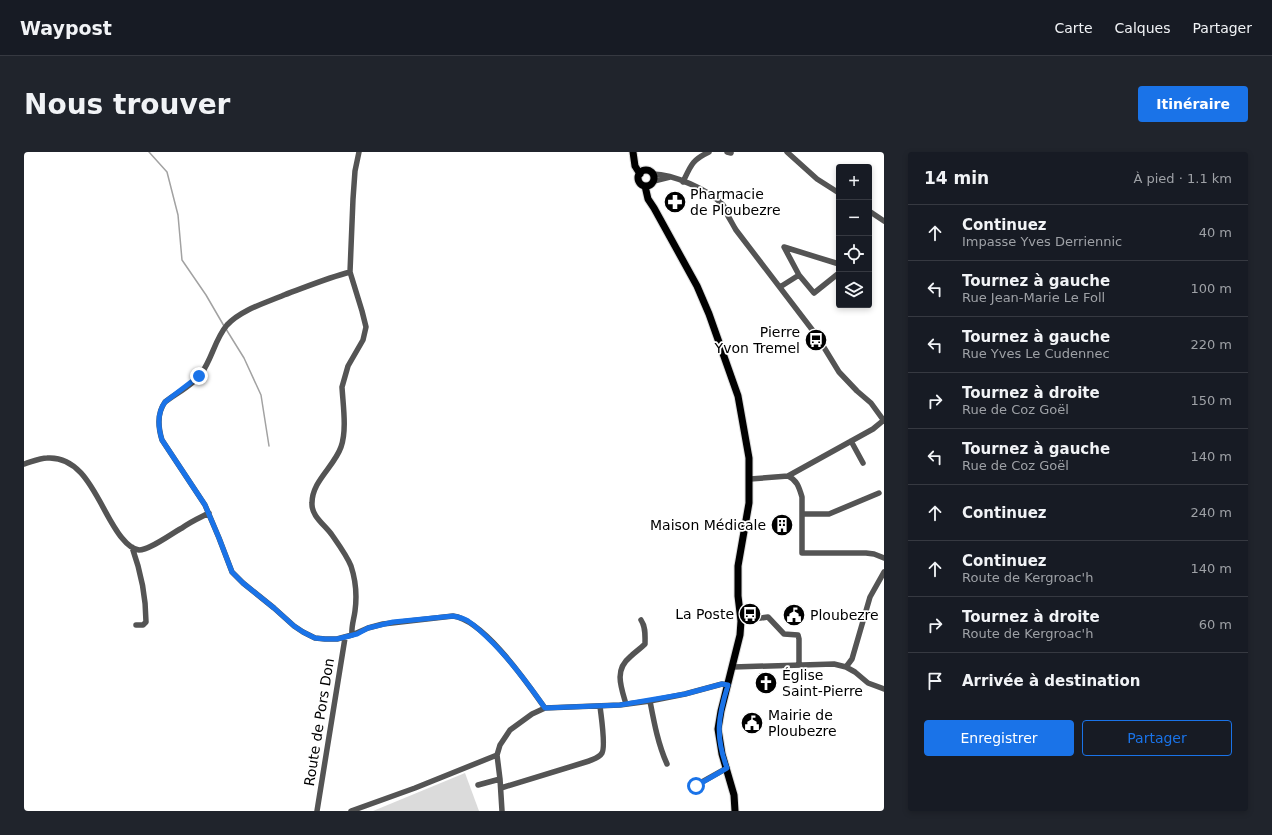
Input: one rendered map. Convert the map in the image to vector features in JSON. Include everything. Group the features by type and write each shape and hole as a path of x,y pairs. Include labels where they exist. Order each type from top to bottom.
{"main road":[{"path":"633,155 642,172"},
{"path":"651,182 640,183 638,177 642,172 648,170 651,182 654,208 697,286 709,314 738,396 749,458 749,503 738,566 738,596 741,622 740,635 718,728 722,754 734,796 735,811"}],"street":[{"path":"352,635 356,592 354,575 347,558 332,535 315,515 312,505 312,495 316,486 329,468 341,447 343,435 343,381 348,366 363,340 365,331 364,316 350,272 355,171 359,152"},
{"path":"683,182 694,160 709,152"},
{"path":"787,152 817,179 836,191"},
{"path":"651,182 670,177 708,193 724,207 736,230 817,336 839,372 857,391 872,403 884,420 873,429 788,476 750,479"},
{"path":"872,214 884,221"},
{"path":"836,263 784,247 799,274 814,293 836,275"},
{"path":"350,272 326,279 256,306 228,324 202,372 195,380 165,402 161,407 159,419 162,440 200,497 219,538 232,572 294,626 315,638 325,639 345,638 368,628 393,622 453,616 465,619 485,635 505,656 524,678 545,708"},
{"path":"780,287 799,274"},
{"path":"851,441 863,463"},
{"path":"24,464 46,458 56,458 66,460 77,468 84,474 111,523 120,536 127,544 138,550 153,545 208,513"},
{"path":"788,476 794,480 800,488 802,497 802,553 866,553 884,558"},
{"path":"802,514 829,514 879,493"},
{"path":"132,547 140,569 146,606 146,622 144,625 136,625"},
{"path":"846,667 852,659 870,597 884,572"},
{"path":"741,622 768,617 784,634 798,635 799,664"},
{"path":"626,704 619,681 620,674 629,657 645,644 644,624 641,620"},
{"name":"Route de Pors Don","path":"317,811 345,638"},
{"path":"733,667 834,664 846,667 855,672 868,683 884,689"},
{"path":"502,811 501,788 496,755 500,745 510,730 532,714 545,708 600,706 650,701 685,694 722,684 728,685"},
{"path":"650,701 658,739 667,764"},
{"path":"501,788 600,756 603,752 604,741 600,706"},
{"path":"351,811 415,788 496,755"},
{"path":"693,787 727,768"},
{"path":"478,785 500,779"}],"shaded area":[{"path":"465,773 479,811 373,811"}],"waterway":[{"path":"149,152 167,172 178,215 182,260 206,295 224,326"},
{"path":"226,329 244,358 261,395 269,446"}],"place":[{"name":"Pharmacie de Ploubezre","path":"675,202"},
{"name":"Pierre Yvon Tremel","path":"816,340"},
{"name":"Maison Médicale","path":"782,525"},
{"name":"La Poste","path":"750,614"},
{"name":"Ploubezre","path":"794,615"},
{"name":"Église Saint-Pierre","path":"766,683"},
{"name":"Mairie de Ploubezre","path":"752,723"}],"route":[{"path":"199,376 173,395 161,407 159,419 162,440 205,505 232,572 294,626 315,638 333,639 345,638 368,628 393,622 453,616 462,618 485,635 505,656 524,678 545,708 620,705 685,694 722,684 728,685 718,728 722,754 727,768 696,786"}]}
